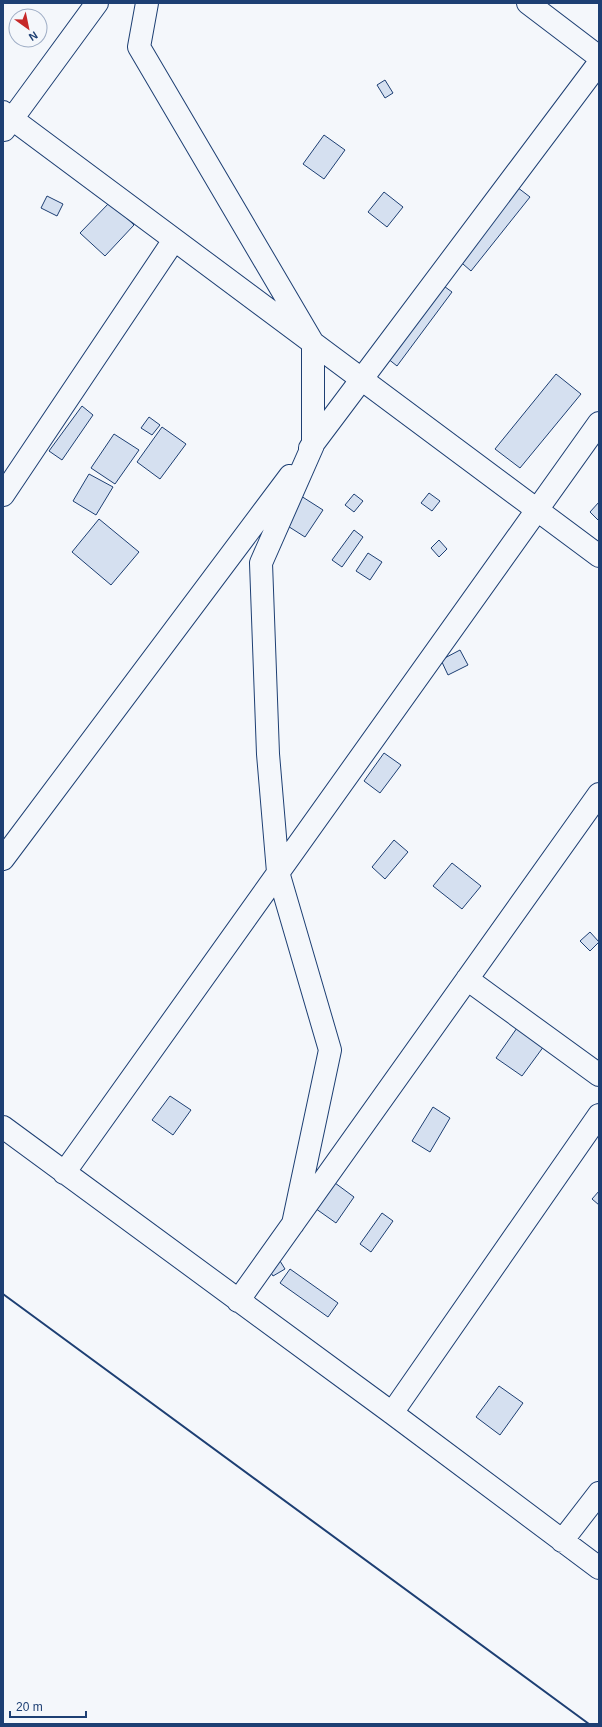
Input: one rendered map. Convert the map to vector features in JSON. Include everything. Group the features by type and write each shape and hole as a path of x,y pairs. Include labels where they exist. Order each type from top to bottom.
{"street":[{"path":"97,3 6,121 174,240 599,556"},
{"path":"147,3 139,47 313,343 313,445 261,563 268,754 278,872 330,1050 293,1224"},
{"path":"528,3 599,57"},
{"path":"3,859 599,63"},
{"path":"3,495 174,240"},
{"path":"64,1173 599,423"},
{"path":"238,1301 599,794"},
{"path":"467,979 599,1075"},
{"path":"392,1413 599,1115"},
{"path":"3,1127 392,1413 599,1568"},
{"path":"562,1540 599,1493"}],"building":[{"path":"385,80 393,93 385,98 377,85"},
{"path":"324,135 345,150 324,179 303,164"},
{"path":"513,184 530,197 471,271 455,257"},
{"path":"384,192 403,207 387,227 368,212"},
{"path":"47,196 63,204 57,216 41,208"},
{"path":"110,202 134,225 105,256 80,233"},
{"path":"437,281 452,292 397,366 382,354"},
{"path":"556,374 581,394 520,468 495,449"},
{"path":"82,406 93,415 62,460 49,451"},
{"path":"149,417 160,425 152,435 141,428"},
{"path":"162,427 186,444 160,479 137,462"},
{"path":"114,434 139,450 115,484 91,468"},
{"path":"89,474 113,487 96,515 73,501"},
{"path":"429,493 440,501 432,511 421,503"},
{"path":"354,494 363,501 354,512 345,505"},
{"path":"301,496 323,510 305,537 283,523"},
{"path":"599,502 599,521 590,512"},
{"path":"99,519 139,552 111,585 72,552"},
{"path":"354,530 363,537 342,567 332,560"},
{"path":"439,540 447,549 439,557 431,548"},
{"path":"368,553 382,562 370,580 356,571"},
{"path":"460,650 468,665 448,675 441,660"},
{"path":"384,753 401,765 380,793 364,781"},
{"path":"394,840 408,852 385,879 372,867"},
{"path":"452,863 481,886 462,909 433,886"},
{"path":"590,932 599,942 590,951 580,941"},
{"path":"517,1028 544,1046 522,1076 496,1058"},
{"path":"170,1096 191,1110 173,1135 152,1120"},
{"path":"433,1107 450,1118 430,1152 412,1141"},
{"path":"331,1180 354,1197 336,1223 312,1206"},
{"path":"599,1191 599,1205 592,1199"},
{"path":"382,1213 393,1221 371,1252 360,1244"},
{"path":"280,1261 285,1269 273,1276 268,1268"},
{"path":"290,1269 338,1303 328,1317 280,1283"},
{"path":"499,1386 523,1403 500,1435 476,1417"}],"wall":[{"path":"3,1294 589,1724"}]}
